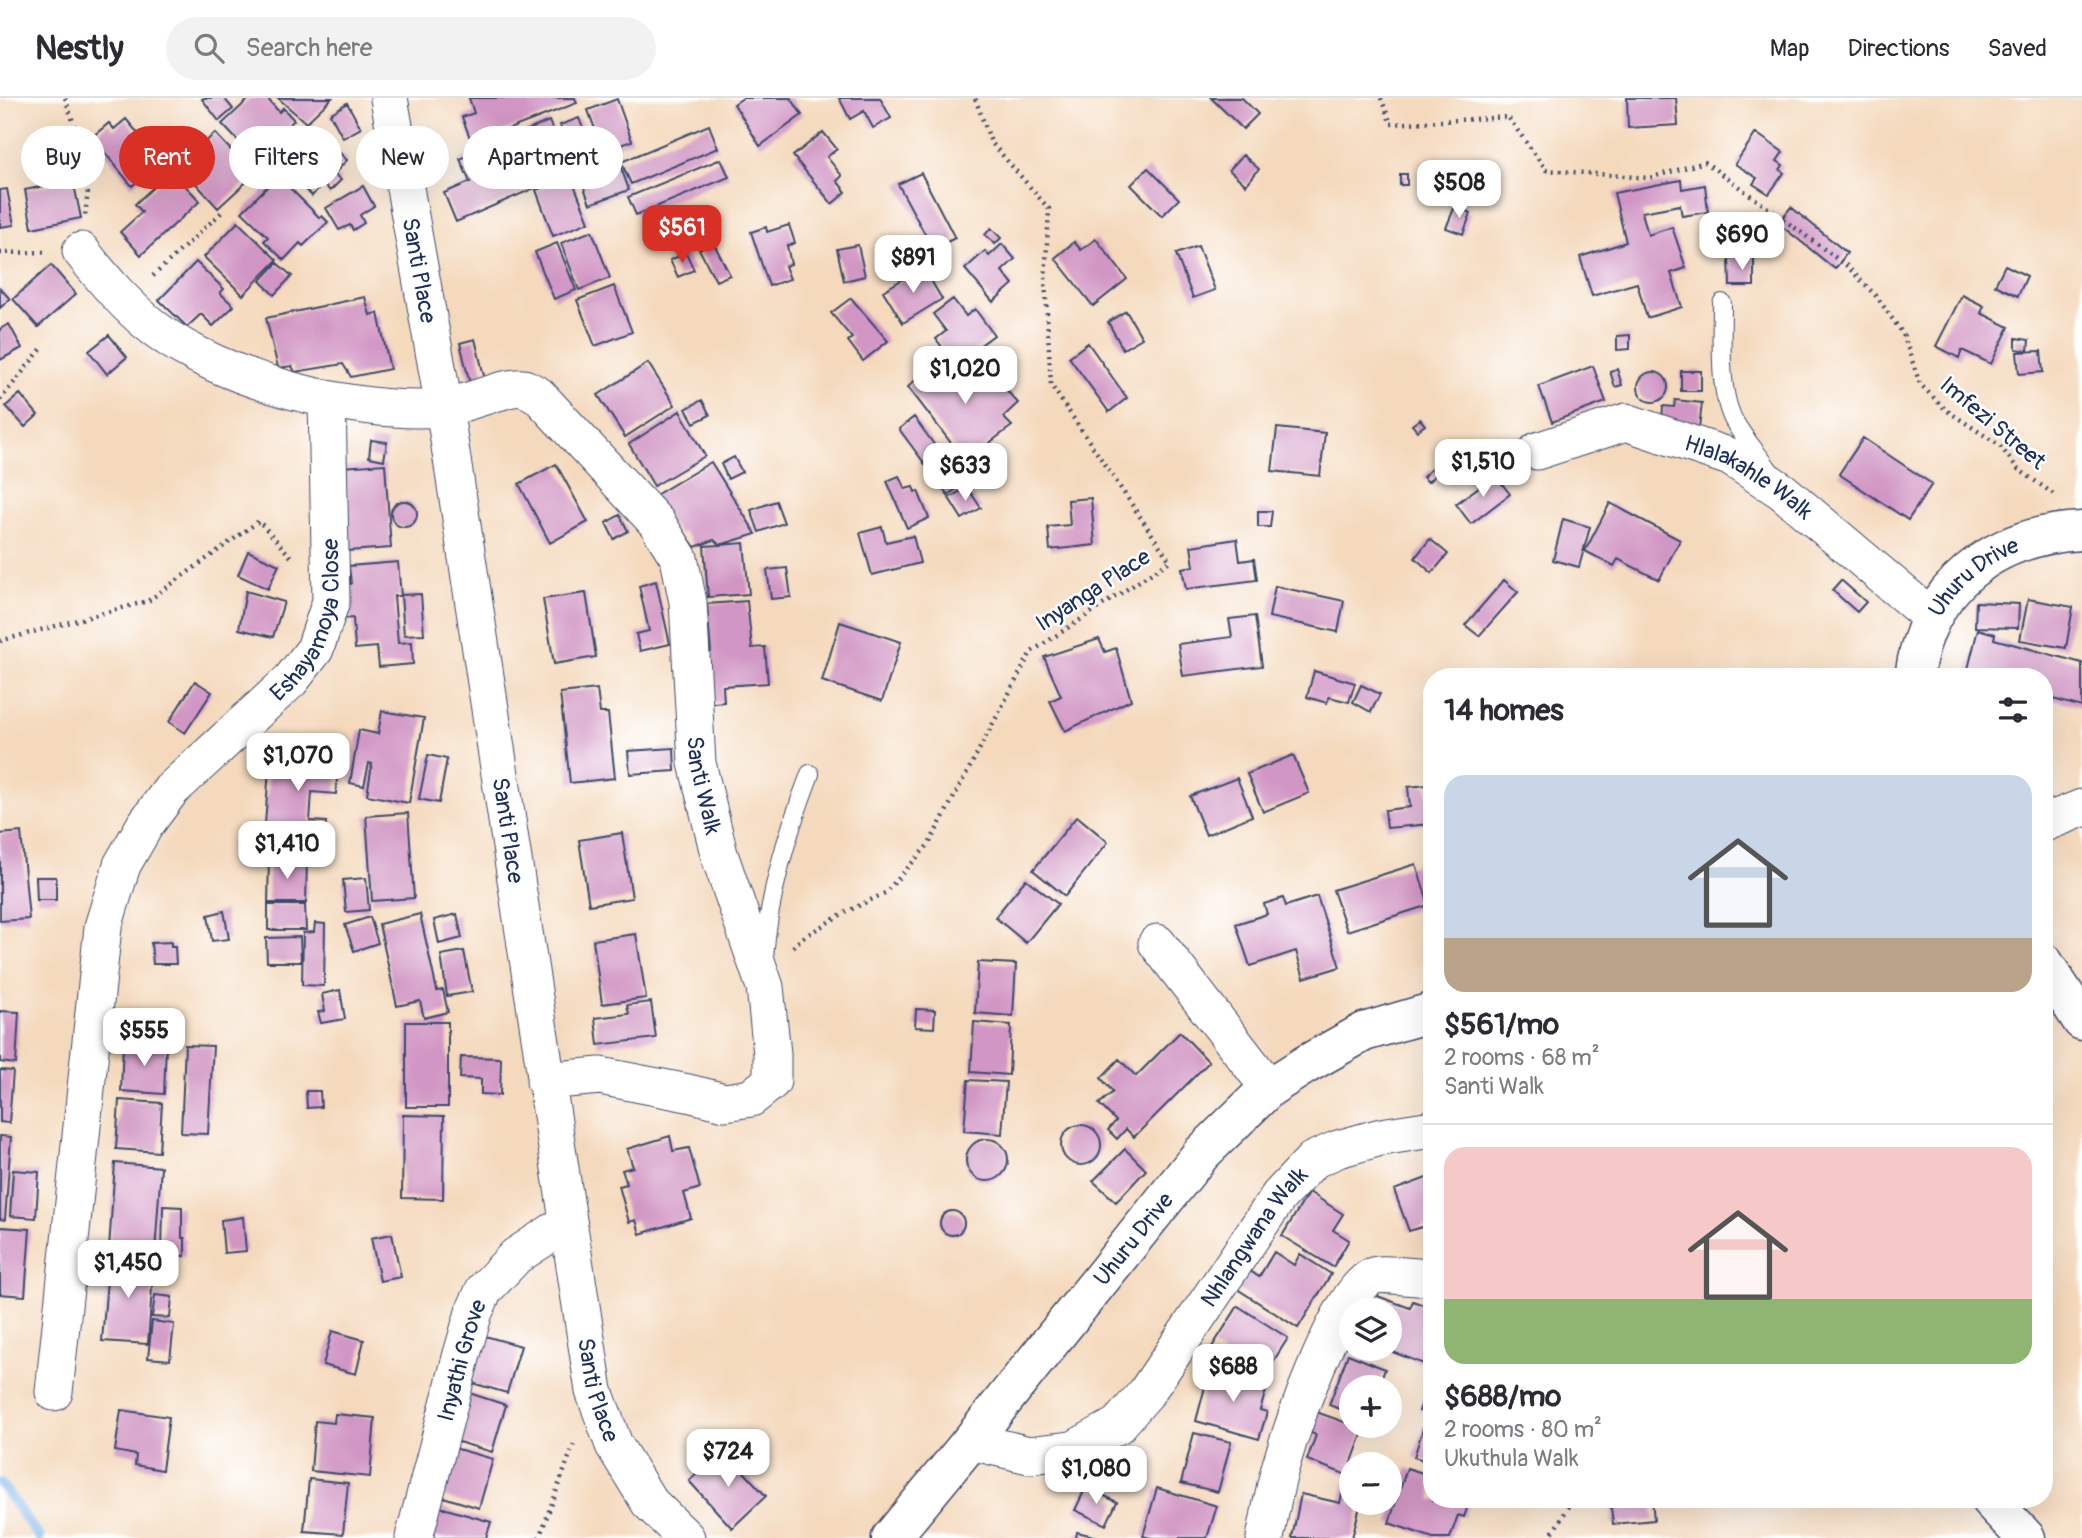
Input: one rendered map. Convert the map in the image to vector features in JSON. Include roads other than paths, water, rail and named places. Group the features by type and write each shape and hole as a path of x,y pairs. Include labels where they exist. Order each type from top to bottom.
{"street":[{"name":"Santi Place","path":"389,98 444,407 594,1391 614,1445 649,1502 686,1538"},
{"path":"81,251 122,301 156,330 192,351 244,375 327,400"},
{"name":"Santi Walk","path":"327,400 394,409 444,407 522,387 538,395 657,523 679,558 688,602 697,763 719,854 762,978 772,1054 772,1081 751,1098 725,1102 600,1076 545,1081"},
{"name":"Eshayamoya Close","path":"54,1392 103,928 122,865 145,825 171,790 291,680 315,649 331,601 327,400"},
{"name":"Hlalakahle Walk","path":"1537,451 1626,422 1730,457 1782,491 1931,617"},
{"name":"Uhuru Drive","path":"1914,668 1931,617 1954,585 1980,561 2006,546 2039,537 2081,531"},
{"path":"2053,819 2082,808"},
{"path":"1157,943 1269,1088"},
{"path":"2053,977 2082,1021"},
{"name":"Uhuru Drive","path":"891,1538 1202,1153 1269,1088 1364,1032 1423,1015"},
{"name":"Nhlangwana Walk","path":"971,1441 1029,1455 1073,1450 1118,1425 1146,1393 1279,1196 1313,1160 1338,1149 1381,1137 1423,1130"},
{"name":"Inyathi Grove","path":"414,1538 462,1354 474,1312 484,1290 516,1256 568,1222"},
{"path":"1265,1538 1280,1467 1309,1384 1342,1315 1361,1284 1376,1274 1423,1278"},
{"path":"1998,1508 2026,1538"}],"lane":[{"path":"1722,303 1723,367 1727,397 1734,420 1782,491"},
{"path":"762,978 767,919 787,836 810,774"}],"waterway":[{"path":"0,1483 40,1538"}]}
